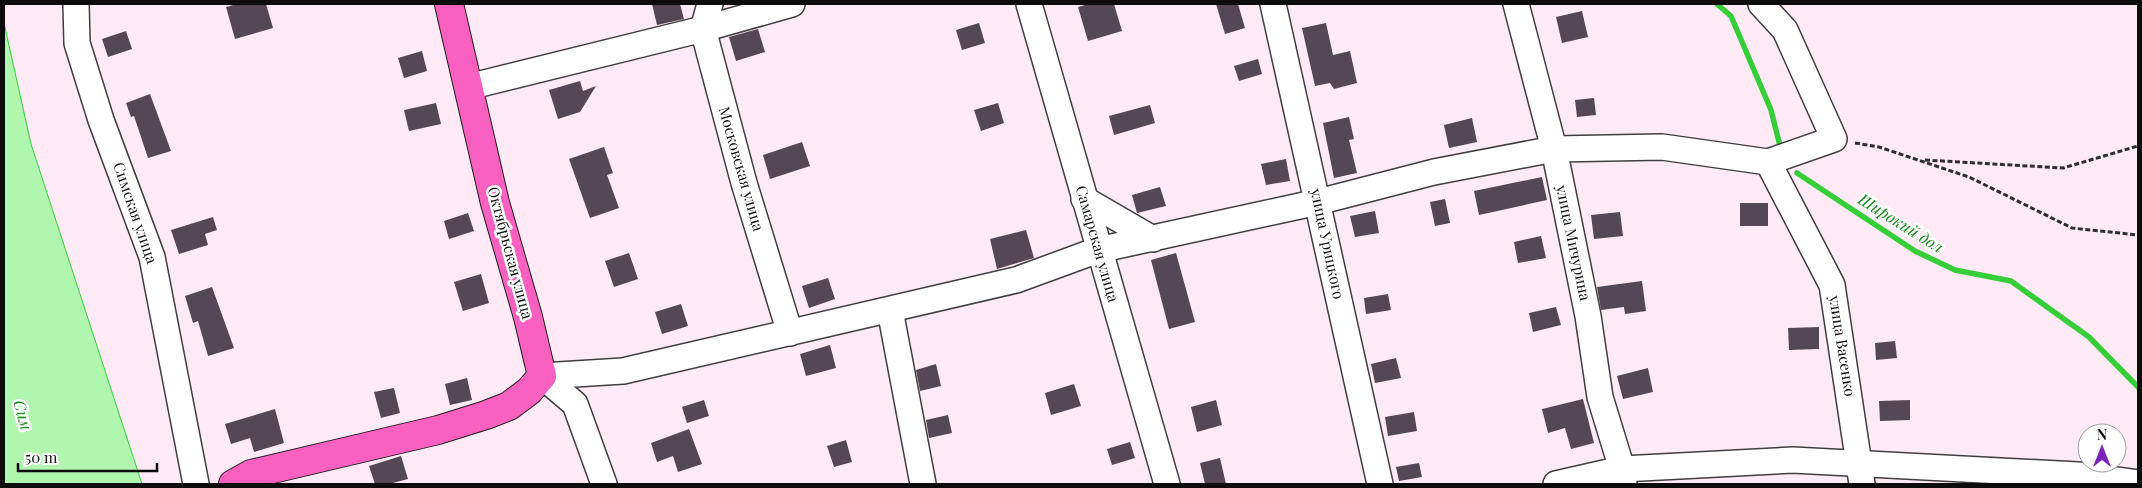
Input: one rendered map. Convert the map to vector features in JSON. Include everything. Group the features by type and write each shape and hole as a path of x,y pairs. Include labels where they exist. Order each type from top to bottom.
{"main road":[{"name":"Октябрьская улица","path":"449,4 495,204 528,317 542,376"},
{"path":"233,484 251,474 438,430 486,415 509,406 529,391 542,376"}],"street":[{"name":"Симская улица","path":"76,4 77,43 101,120 152,257 196,484"},
{"path":"703,29 710,4"},
{"path":"468,86 703,29 792,4"},
{"name":"Самарская улица","path":"1029,4 1098,250 1167,484"},
{"name":"улица Урицкого","path":"1273,4 1380,484"},
{"name":"улица Мичурина","path":"1516,4 1554,149 1588,316 1600,397 1623,476"},
{"path":"542,376 623,371 1016,280 1098,250 1318,202 1434,172 1554,149 1662,146 1768,162 1834,138 1785,30 1761,4"},
{"name":"Московская улица","path":"703,29 744,184 790,333"},
{"name":"улица Васенко","path":"1768,162 1832,285 1861,474"},
{"path":"1084,199 1153,239"},
{"path":"890,310 923,484"},
{"path":"542,376 575,404 604,484"},
{"path":"1556,484 1793,460 1861,474 2138,483"}],"path":[{"path":"1834,138 1879,148 1969,177 2072,228 2138,234"},
{"path":"1920,160 2063,168 2138,146"}],"water":[{"name":"Сим","path":"4,23 31,144 142,484 4,484"}],"building":[{"path":"237,4 266,4 273,28 235,39 226,7"},
{"path":"652,4 680,4 684,19 657,25"},
{"path":"1089,4 1114,4 1122,31 1088,41 1078,7"},
{"path":"1216,4 1238,4 1245,28 1225,34"},
{"path":"1582,11 1588,37 1562,43 1556,17"},
{"path":"979,23 985,43 962,50 956,30"},
{"path":"1326,23 1333,55 1350,51 1357,83 1334,89 1330,83 1315,86 1302,28"},
{"path":"758,29 765,52 736,61 729,37"},
{"path":"126,31 132,49 108,57 102,39"},
{"path":"422,51 427,71 404,78 398,58"},
{"path":"1258,59 1262,74 1239,81 1234,66"},
{"path":"580,81 583,91 596,86 580,112 558,119 549,90"},
{"path":"150,94 171,151 148,158 134,116 131,117 126,103"},
{"path":"1594,98 1596,115 1577,117 1575,100"},
{"path":"436,103 441,124 409,131 404,110"},
{"path":"998,103 1004,123 981,131 974,110"},
{"path":"1150,105 1155,123 1114,135 1109,116"},
{"path":"1349,117 1354,139 1349,140 1357,173 1334,178 1323,123"},
{"path":"1472,118 1477,142 1449,148 1444,125"},
{"path":"802,142 810,166 770,179 763,155"},
{"path":"604,147 613,173 607,175 619,208 590,218 569,159"},
{"path":"1286,159 1290,181 1266,185 1261,164"},
{"path":"1542,177 1547,200 1479,215 1474,191"},
{"path":"1160,187 1166,206 1137,213 1132,195"},
{"path":"1445,199 1450,223 1435,226 1430,202"},
{"path":"1740,203 1768,203 1768,226 1740,226"},
{"path":"1375,211 1379,233 1355,237 1350,216"},
{"path":"1620,212 1623,236 1594,239 1591,215"},
{"path":"468,213 474,231 449,239 444,221"},
{"path":"213,217 217,230 205,234 208,245 179,254 171,230"},
{"path":"1026,230 1034,258 997,269 990,239"},
{"path":"1541,236 1546,258 1518,263 1514,242"},
{"path":"629,253 638,279 614,287 605,261"},
{"path":"1176,253 1195,322 1169,329 1151,260"},
{"path":"481,274 489,303 463,311 454,282"},
{"path":"828,278 835,299 809,308 802,286"},
{"path":"1642,281 1646,311 1625,314 1624,307 1601,310 1597,287"},
{"path":"212,287 234,348 208,356 198,321 193,323 185,296"},
{"path":"1388,294 1391,310 1366,314 1364,298"},
{"path":"681,304 688,326 662,334 655,312"},
{"path":"1556,307 1561,325 1533,332 1529,313"},
{"path":"1819,327 1819,349 1789,350 1788,328"},
{"path":"1895,341 1897,358 1876,360 1875,343"},
{"path":"830,345 836,368 806,376 800,354"},
{"path":"1396,358 1401,378 1375,383 1371,364"},
{"path":"936,364 941,386 920,391 916,370"},
{"path":"1648,368 1653,392 1623,399 1617,376"},
{"path":"467,378 472,400 450,405 445,384"},
{"path":"1074,384 1081,406 1051,415 1045,393"},
{"path":"394,388 400,413 381,418 374,392"},
{"path":"1583,399 1594,443 1571,449 1565,428 1548,433 1542,409"},
{"path":"704,400 709,416 687,423 682,407"},
{"path":"1216,400 1222,425 1197,432 1191,407"},
{"path":"1910,400 1910,420 1880,421 1879,401"},
{"path":"275,409 284,443 254,452 250,438 231,444 225,424"},
{"path":"1414,412 1417,431 1388,436 1385,417"},
{"path":"948,415 952,433 929,438 926,420"},
{"path":"689,429 702,464 678,472 673,456 657,462 651,443"},
{"path":"846,440 852,462 834,467 827,446"},
{"path":"1130,442 1135,458 1112,465 1107,449"},
{"path":"401,456 408,479 389,484 375,484 369,466"},
{"path":"1220,458 1226,484 1205,484 1200,463"},
{"path":"1419,463 1422,477 1399,481 1396,467"}],"waterway":[{"name":"Широкий дол","path":"1717,4 1731,16 1771,110 1781,150"},
{"name":"Широкий дол","path":"1797,173 1915,251 1955,270 2011,281 2089,337 2138,387"}]}
